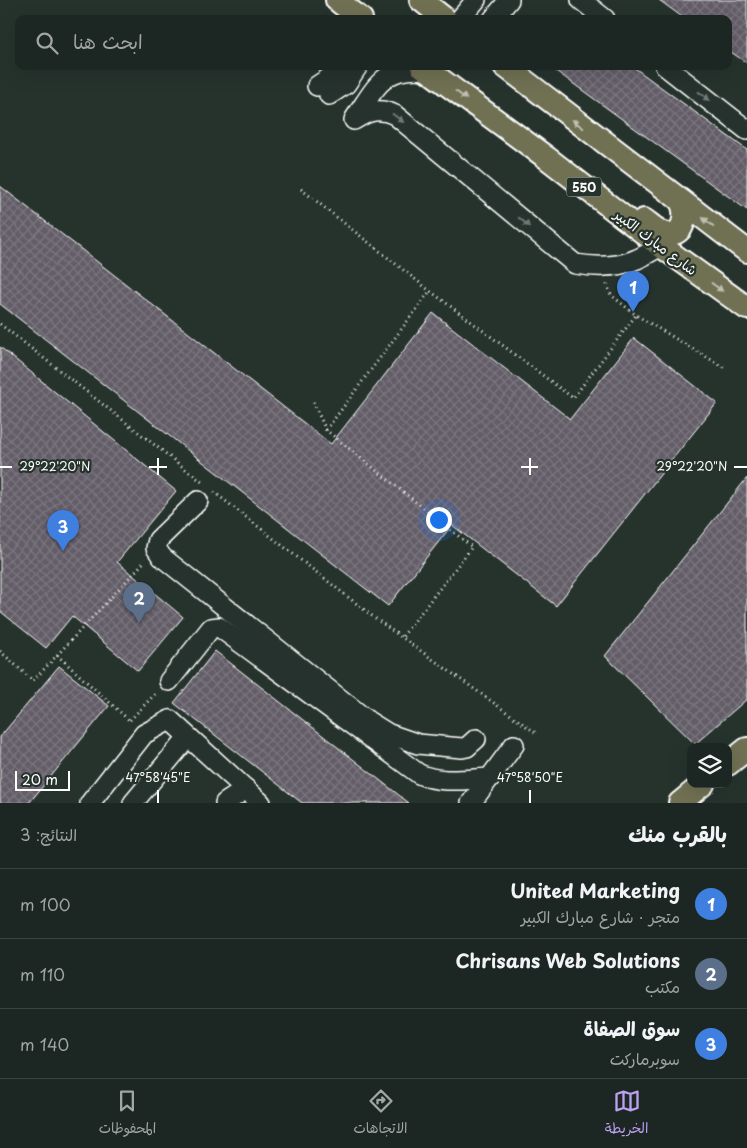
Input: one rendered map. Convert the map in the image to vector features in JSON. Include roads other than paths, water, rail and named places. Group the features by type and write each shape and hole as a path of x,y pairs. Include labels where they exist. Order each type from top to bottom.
{"main road":[{"path":"422,0 440,15"},
{"name":"شارع مبارك الكبير","path":"427,70 661,246 747,308"},
{"path":"510,70 747,251"},
{"path":"546,158 583,174 664,233 677,232 683,226 685,214 681,202"},
{"path":"732,761 747,749"},
{"path":"680,803 699,788"}],"street":[{"path":"463,15 476,0"},
{"path":"496,15 509,0"},
{"path":"580,0 599,15"},
{"path":"338,70 323,91 346,84 355,70"},
{"path":"402,70 388,75 351,123 374,110 394,115 575,264 600,266 635,260 661,246"},
{"path":"670,70 747,130"},
{"path":"198,501 158,540 156,548 162,557 379,728 408,742 447,748 466,747 476,739"},
{"path":"169,681 211,628 215,626 419,774 444,780 490,778"},
{"path":"90,803 144,734 170,720 261,803"},
{"path":"133,803 188,736"},
{"path":"471,803 514,744"},
{"path":"225,803 246,789"}],"place":[{"name":"United Marketing","path":"633,312"},
{"name":"سوق الصفاة","path":"63,551"},
{"name":"Chrisans Web Solutions","path":"139,623"}]}
